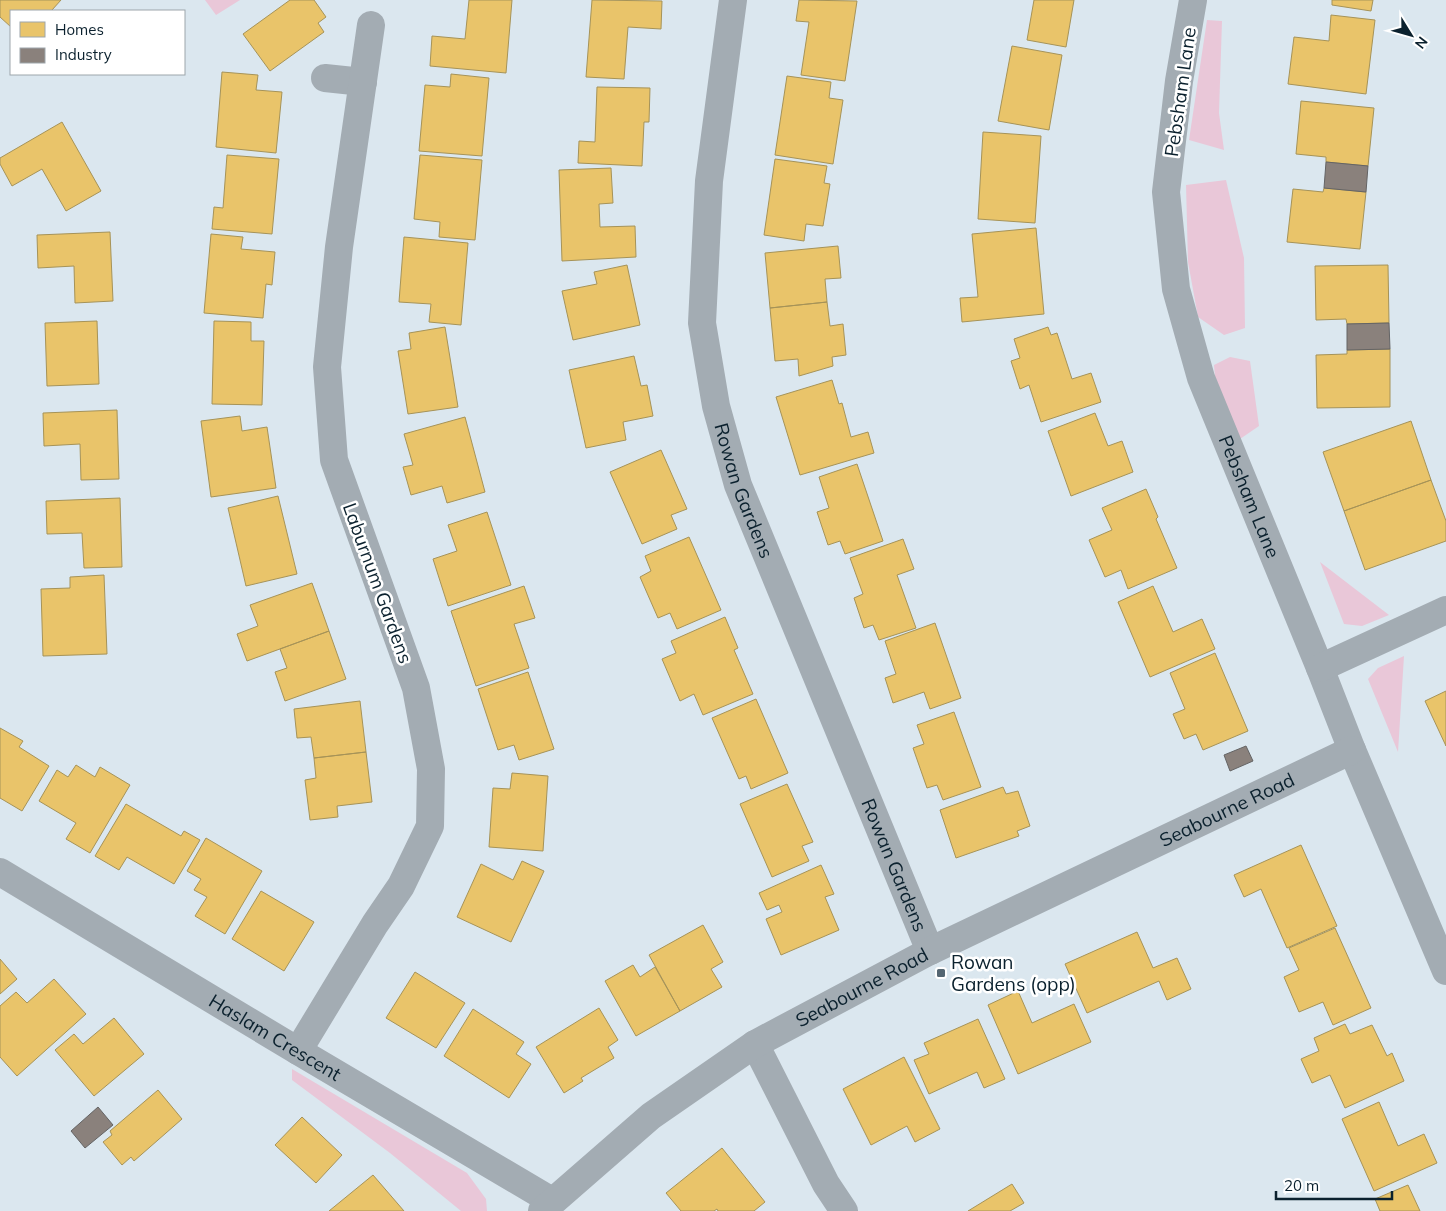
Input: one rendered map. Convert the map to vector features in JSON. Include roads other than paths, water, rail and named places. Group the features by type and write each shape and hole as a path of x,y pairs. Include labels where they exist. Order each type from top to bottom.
{"street":[{"name":"Rowan Gardens","path":"733,0 708,181 702,324 716,406 738,485 930,951"},
{"name":"Pebsham Lane","path":"1193,0 1180,81 1166,192 1176,289 1201,378 1352,750 1446,971"},
{"name":"Laburnum Gardens","path":"298,1051 401,886 430,826 431,768 416,688 334,460 327,368 339,247 371,25"},
{"path":"325,78 363,82"},
{"path":"1320,668 1446,610"},
{"name":"Seabourne Road","path":"547,1206 651,1116 755,1044 930,951 1352,750"},
{"name":"Haslam Crescent","path":"0,872 298,1051 547,1206"},
{"path":"755,1044 826,1184 844,1211"}],"place":[{"name":"Rowan Gardens (opp)","path":"941,973"}]}
